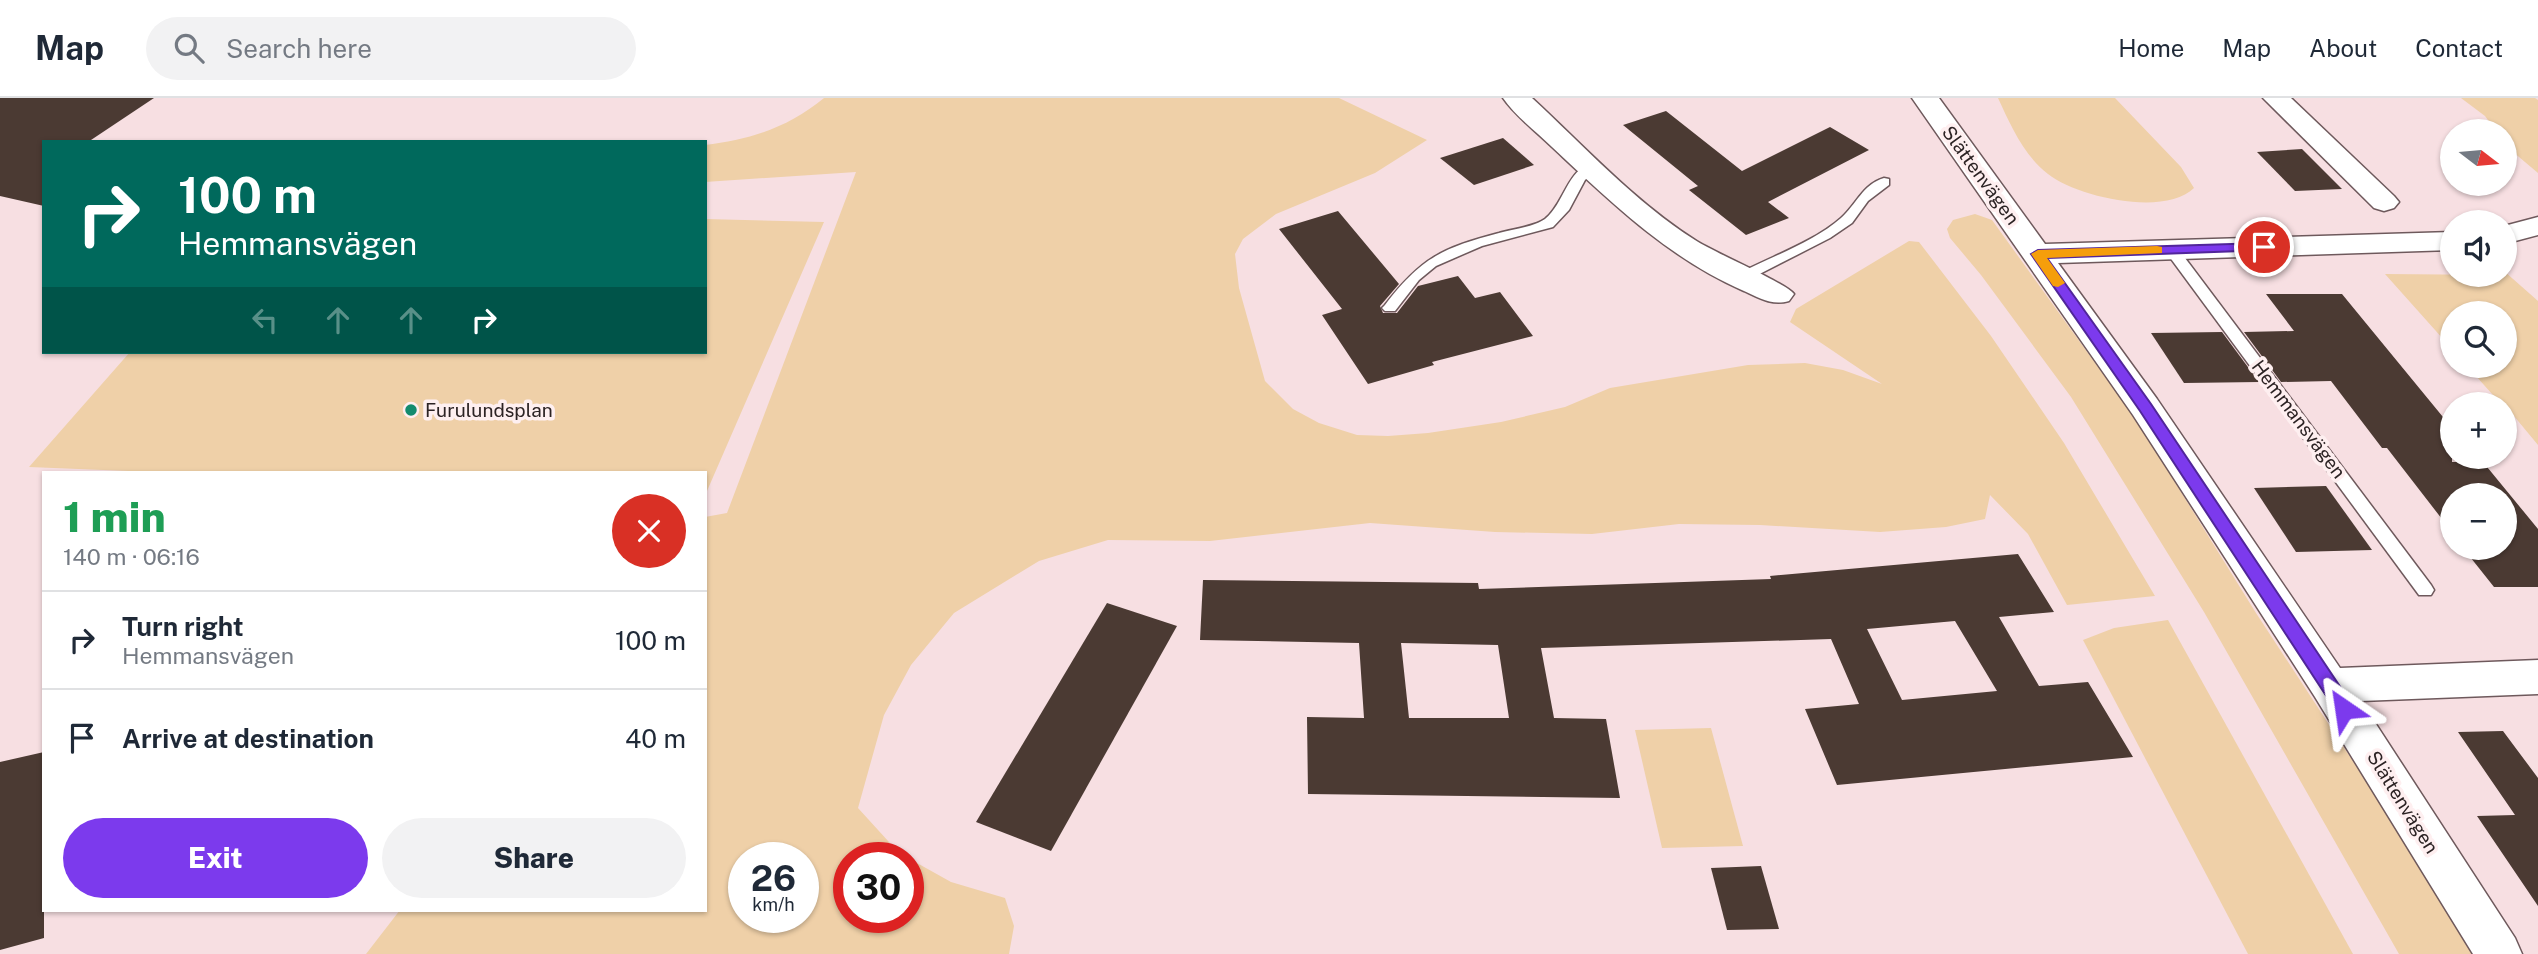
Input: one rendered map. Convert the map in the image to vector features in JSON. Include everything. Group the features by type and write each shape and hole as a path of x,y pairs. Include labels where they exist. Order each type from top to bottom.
{"street":[{"path":"1516,98 1629,203 1683,246 1741,278 1778,294"},
{"name":"Slättenvägen","path":"1925,98 2145,407 2329,685 2499,954"},
{"path":"2276,98 2384,202"},
{"path":"2517,232 2538,226"},
{"path":"2038,254 2440,241"},
{"path":"2329,685 2538,677"}],"lane":[{"path":"1390,308 1414,277 1431,263 1477,243 1548,224 1562,210 1579,178 1592,167"},
{"path":"1741,278 1825,235 1847,220 1864,198 1884,182"},
{"name":"Hemmansvägen","path":"2171,249 2425,590"}],"shaded area":[{"path":"824,98 1339,98 1427,140 1375,173 1276,214 1243,239 1235,254 1239,288 1265,381 1293,409 1319,423 1357,435 1428,433 1501,422 1565,407 1610,388 1748,365 1805,363 1843,370 1882,384 1790,322 1796,309 1909,241 1919,242 1991,336 2064,443 2155,596 2067,605 2028,534 1990,495 1985,519 1946,527 1880,532 1760,525 1679,524 1592,534 1495,532 1370,523 1210,541 1108,540 1039,561 954,613 911,665 884,715 858,808 889,842 833,842 833,933 924,933 924,867 951,882 1005,898 1014,926 1009,954 366,954 398,912 707,912 707,517 727,513 856,172 707,182 707,145 753,136 783,124"},
{"path":"1998,98 2115,98 2181,167 2194,188 2181,197 2143,202 2099,196 2061,182 2039,167 2032,158"},
{"path":"2461,98 2538,100 2538,173 2517,155 2517,119 2487,119"},
{"path":"1975,214 1992,220 2137,421 2256,613 2479,954 2399,954 2204,612 2071,397 1981,275 1950,238 1947,229 1953,220"},
{"name":"Furulundsplan","path":"707,219 824,222 707,491 707,471 128,471 29,467 128,354 707,354"},
{"path":"2385,274 2440,274 2440,287 2517,287 2517,282 2538,301 2538,445 2517,420 2517,392 2490,392 2478,378 2517,378 2517,301 2440,301 2440,336"},
{"path":"2168,620 2353,954 2248,954 2083,640 2114,628"},
{"path":"1711,728 1743,846 1662,848 1635,730"}],"building":[{"path":"0,98 154,98 91,140 42,140 42,206 0,196"},
{"path":"1666,111 1742,171 1830,127 1869,150 1768,202 1789,218 1746,235 1689,190 1698,186 1623,125"},
{"path":"1503,138 1534,165 1474,185 1440,158"},
{"path":"2302,149 2342,189 2295,191 2257,152"},
{"path":"1338,211 1399,284 1380,306 1383,313 1397,313 1418,286 1458,276 1475,298 1500,292 1533,336 1432,362 1434,365 1368,384 1322,315 1342,309 1279,229"},
{"path":"2266,294 2342,294 2440,413 2440,469 2489,469 2500,483 2440,483 2440,516 2387,448 2382,448 2331,381 2281,382 2244,332 2294,331"},
{"path":"2222,332 2259,382 2184,383 2151,333"},
{"path":"2326,486 2372,550 2296,552 2254,488"},
{"path":"2517,503 2538,529 2538,587 2494,587 2473,560 2517,560"},
{"path":"2018,554 2054,612 1999,617 2039,686 2088,682 2133,757 1837,785 1805,709 1859,704 1831,639 1541,648 1554,718 1606,719 1620,798 1308,794 1307,717 1364,718 1359,643 1200,640 1203,580 1478,583 1479,589 1771,579 1770,576","holes":["1955,621 1997,691 1902,700 1867,629","1401,643 1498,645 1509,718 1409,718"]},
{"path":"1107,603 1177,626 1051,851 976,822"},
{"path":"2503,731 2538,778 2538,906 2477,816 2515,815 2458,732"},
{"path":"42,752 44,938 0,950 0,762"},
{"path":"1761,866 1779,929 1727,930 1711,868"}],"slow traffic":[{"path":"2058,283 2038,254 2157,250"}],"place":[{"name":"Furulundsplan","path":"411,410"}],"route":[{"path":"2264,247 2038,254 2145,407 2344,709"}]}
